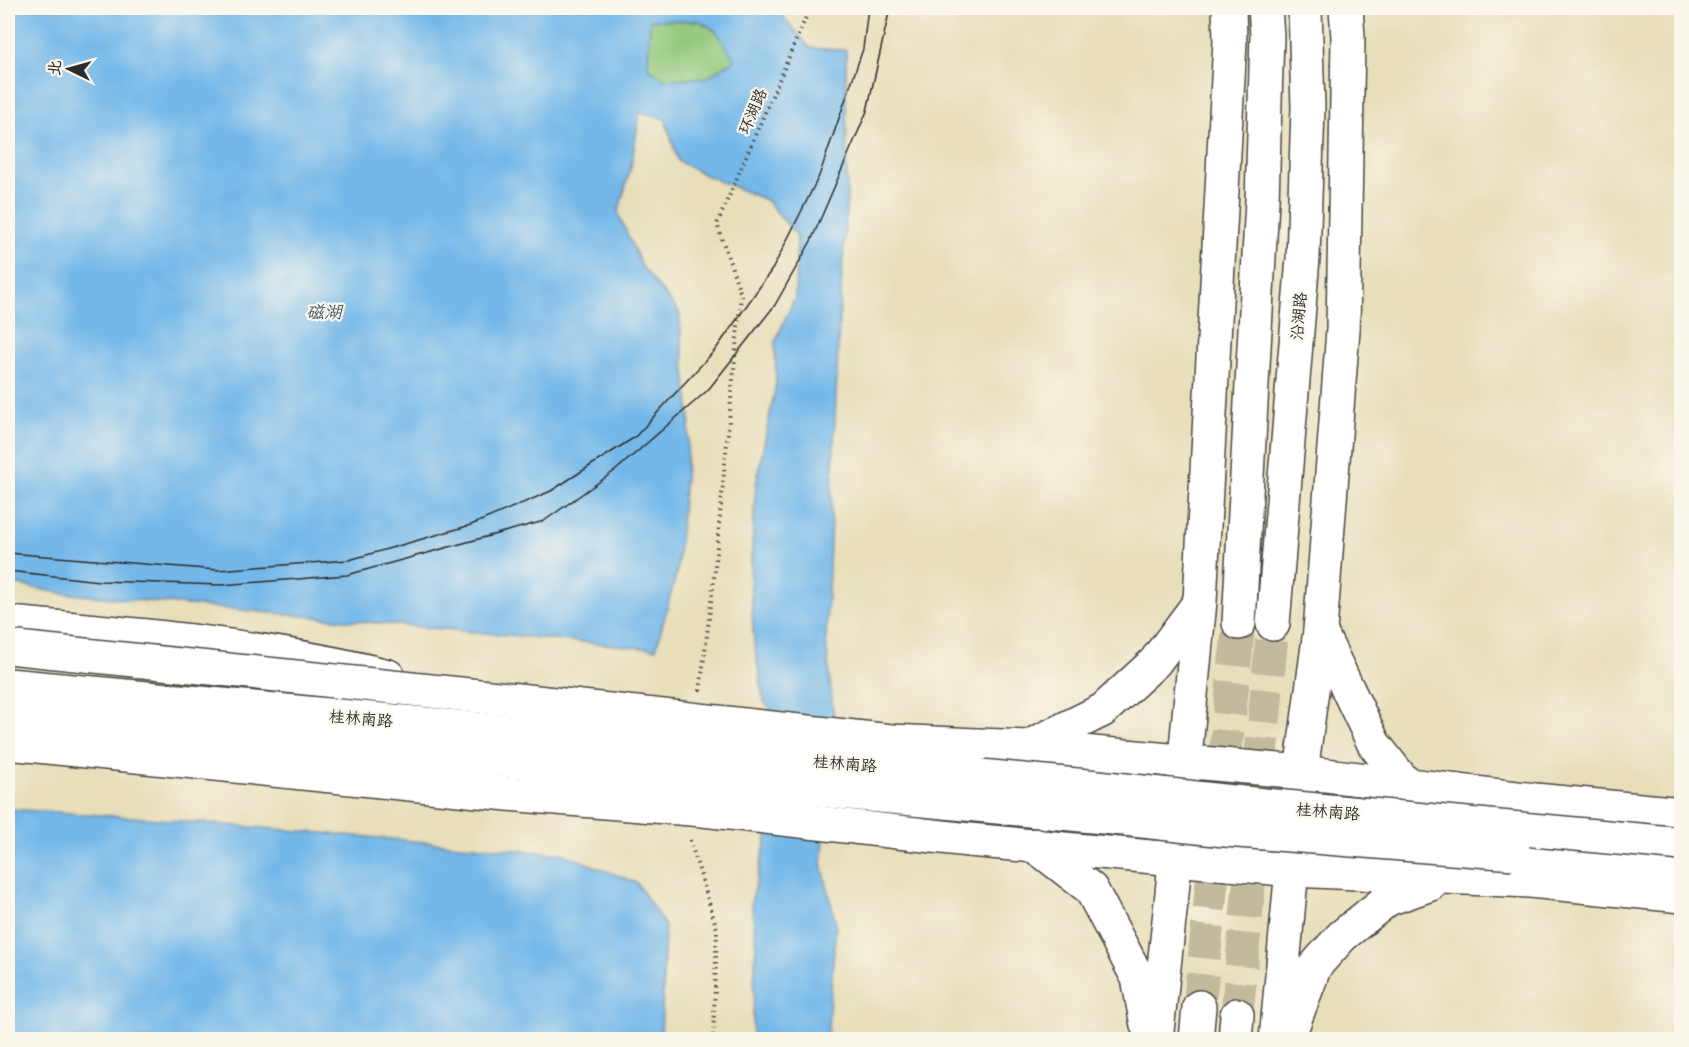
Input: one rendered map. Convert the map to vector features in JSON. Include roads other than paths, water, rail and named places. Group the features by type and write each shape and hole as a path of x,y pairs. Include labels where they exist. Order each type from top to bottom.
{"main road":[{"path":"1156,1040 1200,601 1230,41 1229,8"},
{"path":"1239,623 1262,201 1267,34 1265,8"},
{"name":"沿湖路","path":"1274,624 1303,258 1308,108 1305,8"},
{"path":"1276,1040 1301,772 1320,631 1343,330 1348,37 1346,8"},
{"path":"1028,747 1103,710 1155,662 1200,601"},
{"path":"8,623 145,635 334,663 458,694"},
{"path":"1320,631 1374,744 1405,783"},
{"path":"8,647 891,741 1028,747 1301,772 1535,800 1682,814"},
{"name":"桂林南路","path":"8,685 1682,844"},
{"name":"桂林南路","path":"8,714 1112,817 1225,830 1682,868"},
{"path":"8,743 508,794 703,810 969,840 1293,870 1444,879 1530,881 1682,896"},
{"path":"8,752 87,752"},
{"path":"1034,845 1091,889 1138,978 1150,1040"},
{"path":"1287,1040 1315,966 1342,936 1388,899 1444,879"},
{"path":"1196,1040 1199,1007"}],"water":[{"name":"磁湖","path":"8,8 776,8 810,48 846,50 847,195 839,322 826,641 834,720 822,864 836,924 827,1039 752,1039 756,940 751,903 772,816 780,721 764,702 754,642 750,578 756,484 776,384 775,342 795,297 797,236 766,200 705,175 678,161 665,119 640,112 631,167 618,213 642,267 679,312 690,418 677,571 656,649 60,593 8,583","holes":["650,20 700,21 716,31 735,60 706,78 665,79 648,68"]},
{"path":"8,809 146,818 564,854 637,883 665,926 661,1039 8,1039"}],"tunnel":[{"path":"1199,1007 1239,623"},
{"path":"1237,1015 1273,624"}],"tram line":[{"path":"8,553 218,570 349,560 471,525 551,491 635,437 716,349 773,268 819,176 863,49 868,8"},
{"path":"8,571 99,581 221,585 347,575 544,521 616,470 708,390 775,305 811,241 867,111 890,8"}]}
